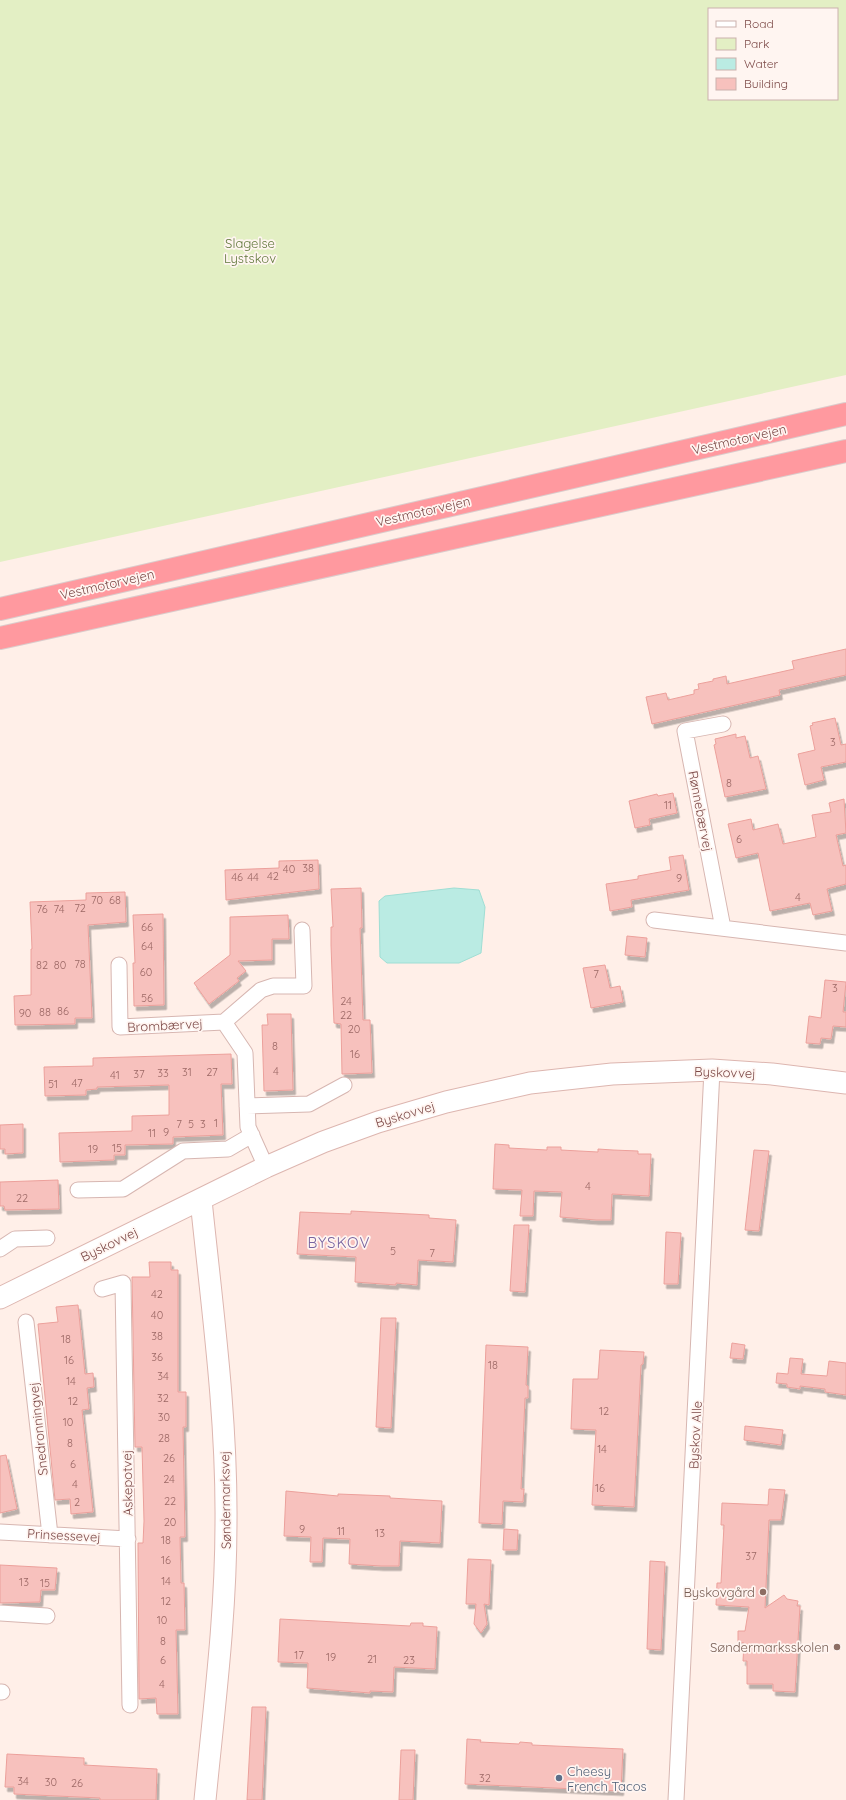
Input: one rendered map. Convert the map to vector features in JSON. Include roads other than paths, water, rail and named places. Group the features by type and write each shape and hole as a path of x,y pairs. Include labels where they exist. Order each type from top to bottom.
{"highway":[{"name":"Vestmotorvejen","path":"0,609 846,414"},
{"path":"0,638 846,451"}],"main road":[{"name":"Byskovvej","path":"0,1298 266,1168 323,1142 378,1122 446,1102 530,1083 612,1074 712,1070 772,1074 846,1083"},
{"name":"Søndermarksvej","path":"201,1200 214,1320 223,1438 226,1521 225,1594 205,1800"}],"street":[{"name":"Rønnebærvej","path":"723,724 685,732 723,928"},
{"path":"654,920 846,942"},
{"path":"266,1168 248,1127 245,1053 224,1022 261,990 273,986 304,986 302,930"},
{"name":"Brombærvej","path":"118,965 120,1027 224,1022"},
{"name":"Byskov Alle","path":"676,1800 712,1070"},
{"path":"247,1106 309,1104 344,1085"},
{"path":"78,1190 123,1189 183,1151 228,1149 252,1135"},
{"path":"0,1250 15,1239 47,1238"},
{"name":"Askepotvej","path":"102,1289 123,1283 130,1705"},
{"name":"Snedronningvej","path":"26,1322 50,1535"},
{"name":"Prinsessevej","path":"0,1532 128,1539"},
{"path":"0,1613 47,1616"}],"water":[{"path":"454,888 479,890 485,907 481,953 459,963 387,963 380,957 379,901 385,896"}],"place":[{"name":"Byskovgård","path":"763,1592"},
{"name":"Søndermarksskolen","path":"837,1647"},
{"name":"Cheesy French Tacos","path":"559,1778"}],"district":[{"name":"BYSKOV","path":"339,1243"}],"park label":[{"name":"Slagelse Lystskov","path":"250,250"}]}
